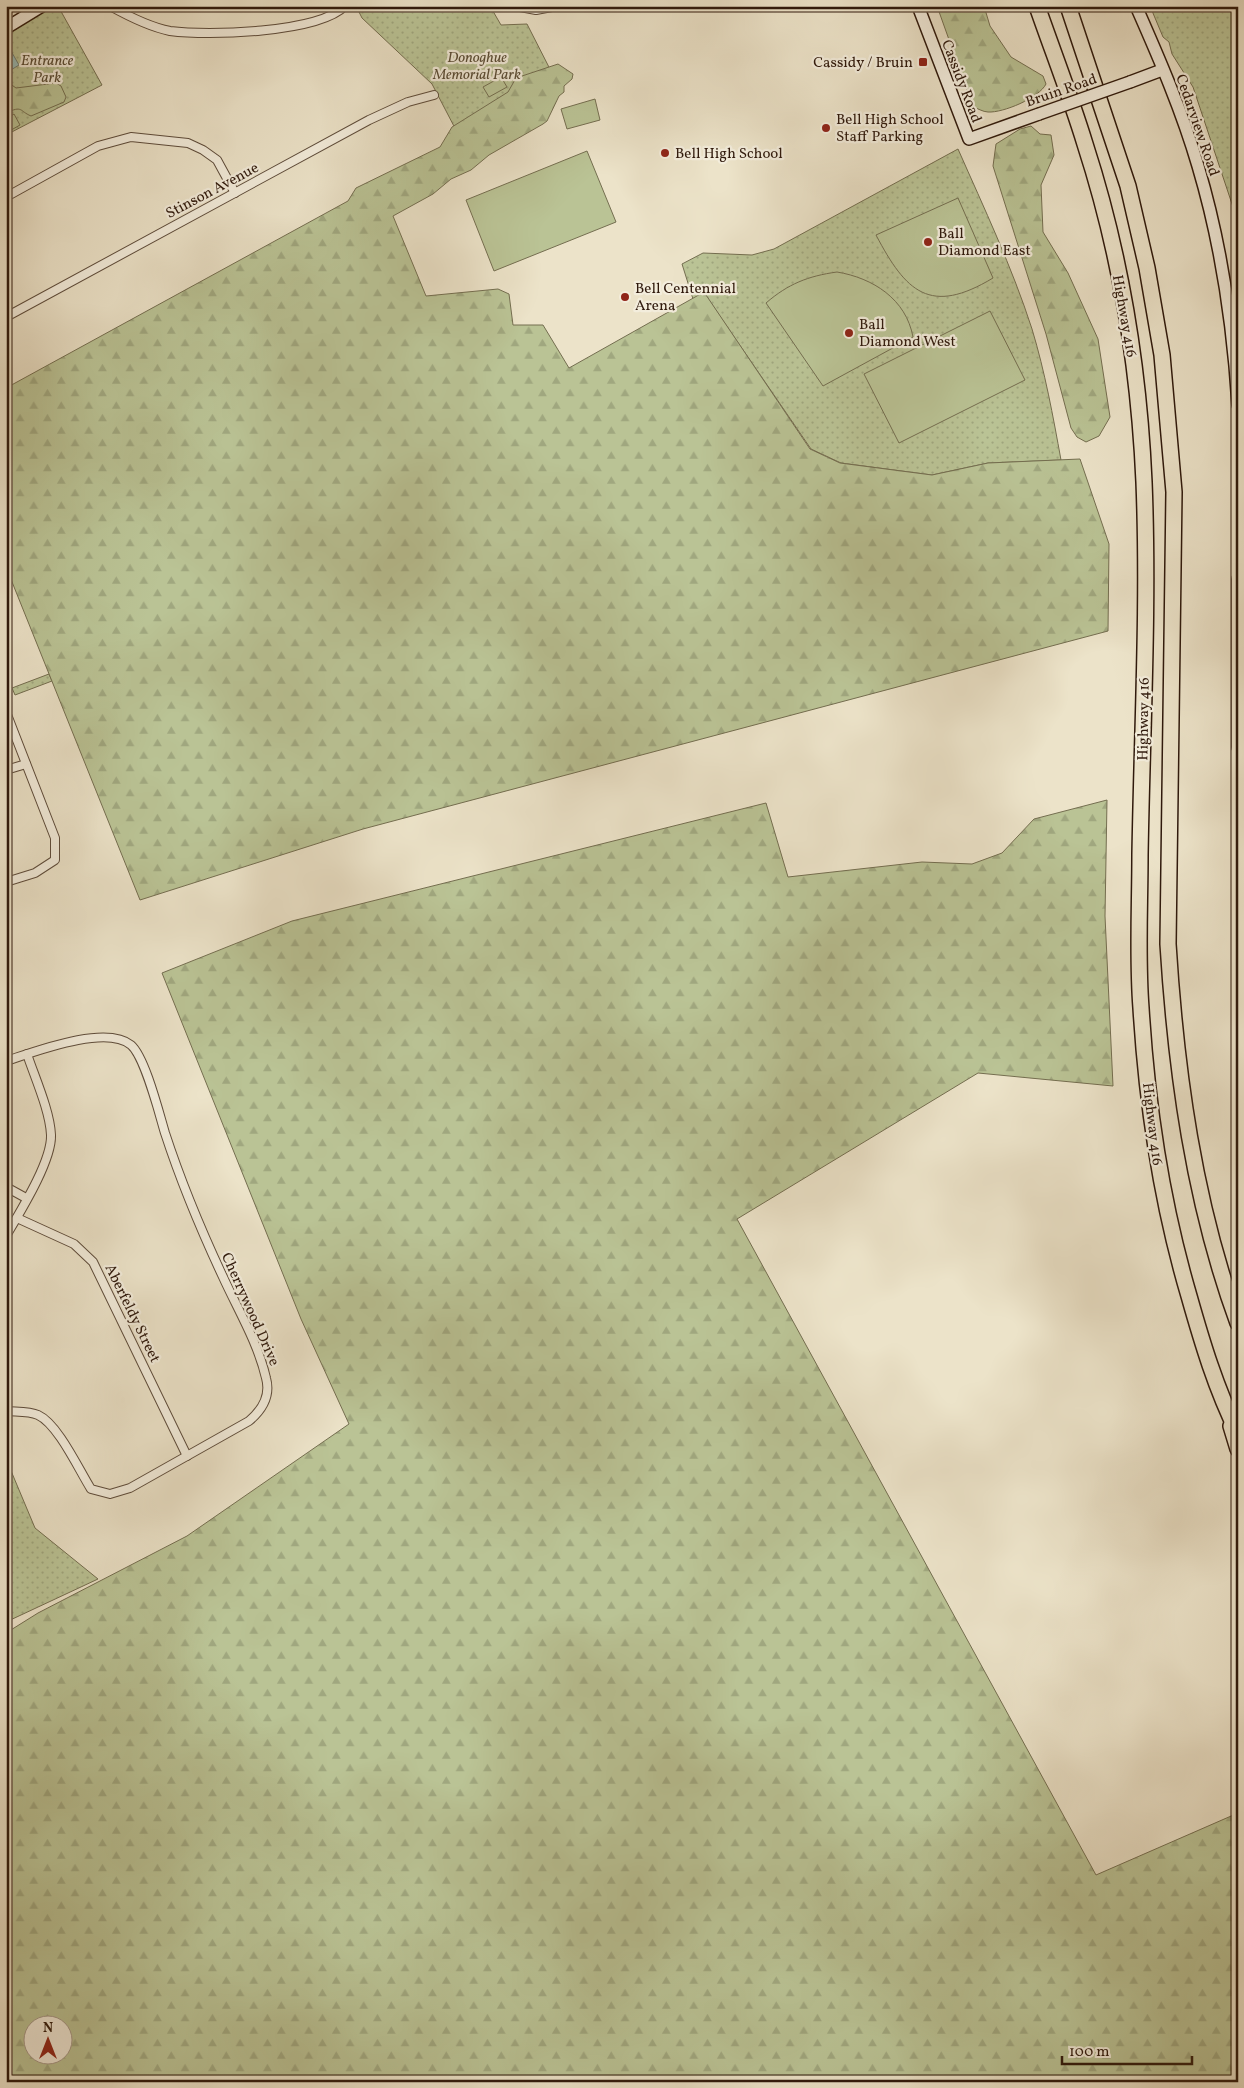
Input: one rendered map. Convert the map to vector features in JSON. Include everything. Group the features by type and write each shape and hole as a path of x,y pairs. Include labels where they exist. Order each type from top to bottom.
{"highway":[{"name":"Highway 416","path":"1037,6 1086,146 1116,262 1132,358 1144,481 1144,648 1138,932 1143,1031 1152,1128 1165,1205 1200,1335 1225,1407 1238,1433"},
{"name":"Highway 416","path":"1068,6 1128,186 1147,268 1162,355 1174,492 1168,944 1172,1017 1194,1156 1222,1279 1238,1324"},
{"path":"1225,1407 1238,1449"}],"main road":[{"path":"6,28 42,6"},
{"name":"Cassidy Road","path":"918,6 969,138"},
{"name":"Cedarview Road","path":"1136,6 1182,117 1210,210 1226,295 1238,405"},
{"name":"Bruin Road","path":"969,138 1162,70"},
{"path":"1238,579 1238,746"}],"street":[{"path":"110,6 168,30 215,35 291,26 325,18 339,12 345,6"},
{"path":"515,6 536,10 557,6"},
{"name":"Stinson Avenue","path":"7,316 369,120 408,102 434,95"},
{"path":"6,197 98,146 131,137 188,143 203,150 218,160 235,193"},
{"path":"6,712 55,838 55,860 35,873 6,882"},
{"path":"6,770 26,764"},
{"name":"Cherrywood Drive","path":"6,1061 95,1037 121,1040 131,1045 144,1067 179,1175 258,1353 268,1389 265,1402 259,1414 250,1421 130,1488 110,1494 91,1489 60,1439 45,1420 36,1414 6,1411"},
{"path":"6,1236 42,1172 51,1138 50,1125 27,1054"},
{"path":"6,1187 26,1198"},
{"name":"Aberfeldy Street","path":"17,1218 74,1244 93,1262 187,1456"}],"green space":[{"name":"Entrance Park","path":"35,6 58,6 102,85 6,135 6,23"},
{"name":"Donoghue Memorial Park","path":"356,6 490,6 501,25 527,24 554,77 457,132 432,84 362,18"},
{"path":"937,6 984,6 990,26 1011,57 1043,76 1046,84 1029,99 1002,110 986,112 973,107"},
{"path":"1150,6 1238,6 1238,222 1193,87 1172,54 1169,42 1163,37"},
{"path":"558,64 573,74 572,79 564,86 564,92 559,96 547,121 489,155 471,170 451,179 433,194 393,216 426,296 498,289 509,294 513,325 543,325 569,368 704,292 810,449 840,463 932,475 988,463 1080,459 1109,544 1108,631 363,829 140,900 6,567 6,388 348,201 356,188 440,147 452,127 508,92 516,78"},
{"path":"501,77 507,87 489,97 483,87"},
{"path":"9,83 16,88 56,83 61,86 66,97 64,102 31,116 18,109 6,113 6,84"},
{"path":"595,99 600,120 567,129 561,109"},
{"path":"14,114 20,125 6,133 6,119"},
{"path":"1031,126 1040,134 1051,135 1054,155 1041,185 1043,232 1068,273 1098,339 1110,417 1099,436 1086,442 1077,437 1071,428 1046,334 993,166 996,144 1020,129"},
{"path":"958,149 1007,260 1032,329 1045,378 1061,460 988,463 932,475 841,463 811,449 704,293 693,299 682,264 703,253 752,255 774,249"},
{"path":"587,151 616,222 494,271 466,200"},
{"name":"Ball Diamond East","path":"958,198 993,278 971,289 952,295 936,296 922,292 910,284 898,271 876,235"},
{"name":"Ball Diamond West","path":"837,272 863,279 886,292 903,312 913,337 823,386 766,303 782,291 799,282"},
{"path":"990,311 1025,380 899,443 864,374"},
{"path":"49,674 52,681 15,695 12,688"},
{"path":"1107,800 1105,916 1113,1086 978,1073 737,1219 1096,1875 1238,1813 1238,2082 6,2082 6,1633 38,1613 187,1536 349,1424 301,1319 162,973 292,921 766,803 788,877 922,862 972,864 1002,853 1034,819"},
{"path":"6,1466 9,1466 35,1528 98,1579 6,1622"}],"water":[{"path":"11,51 19,65 6,73 6,53"}],"place":[{"name":"Cassidy / Bruin","path":"923,62"},
{"name":"Bell High School Staff Parking","path":"826,128"},
{"name":"Bell High School","path":"665,153"},
{"name":"Ball Diamond East","path":"928,242"},
{"name":"Bell Centennial Arena","path":"625,297"},
{"name":"Ball Diamond West","path":"849,333"}]}
